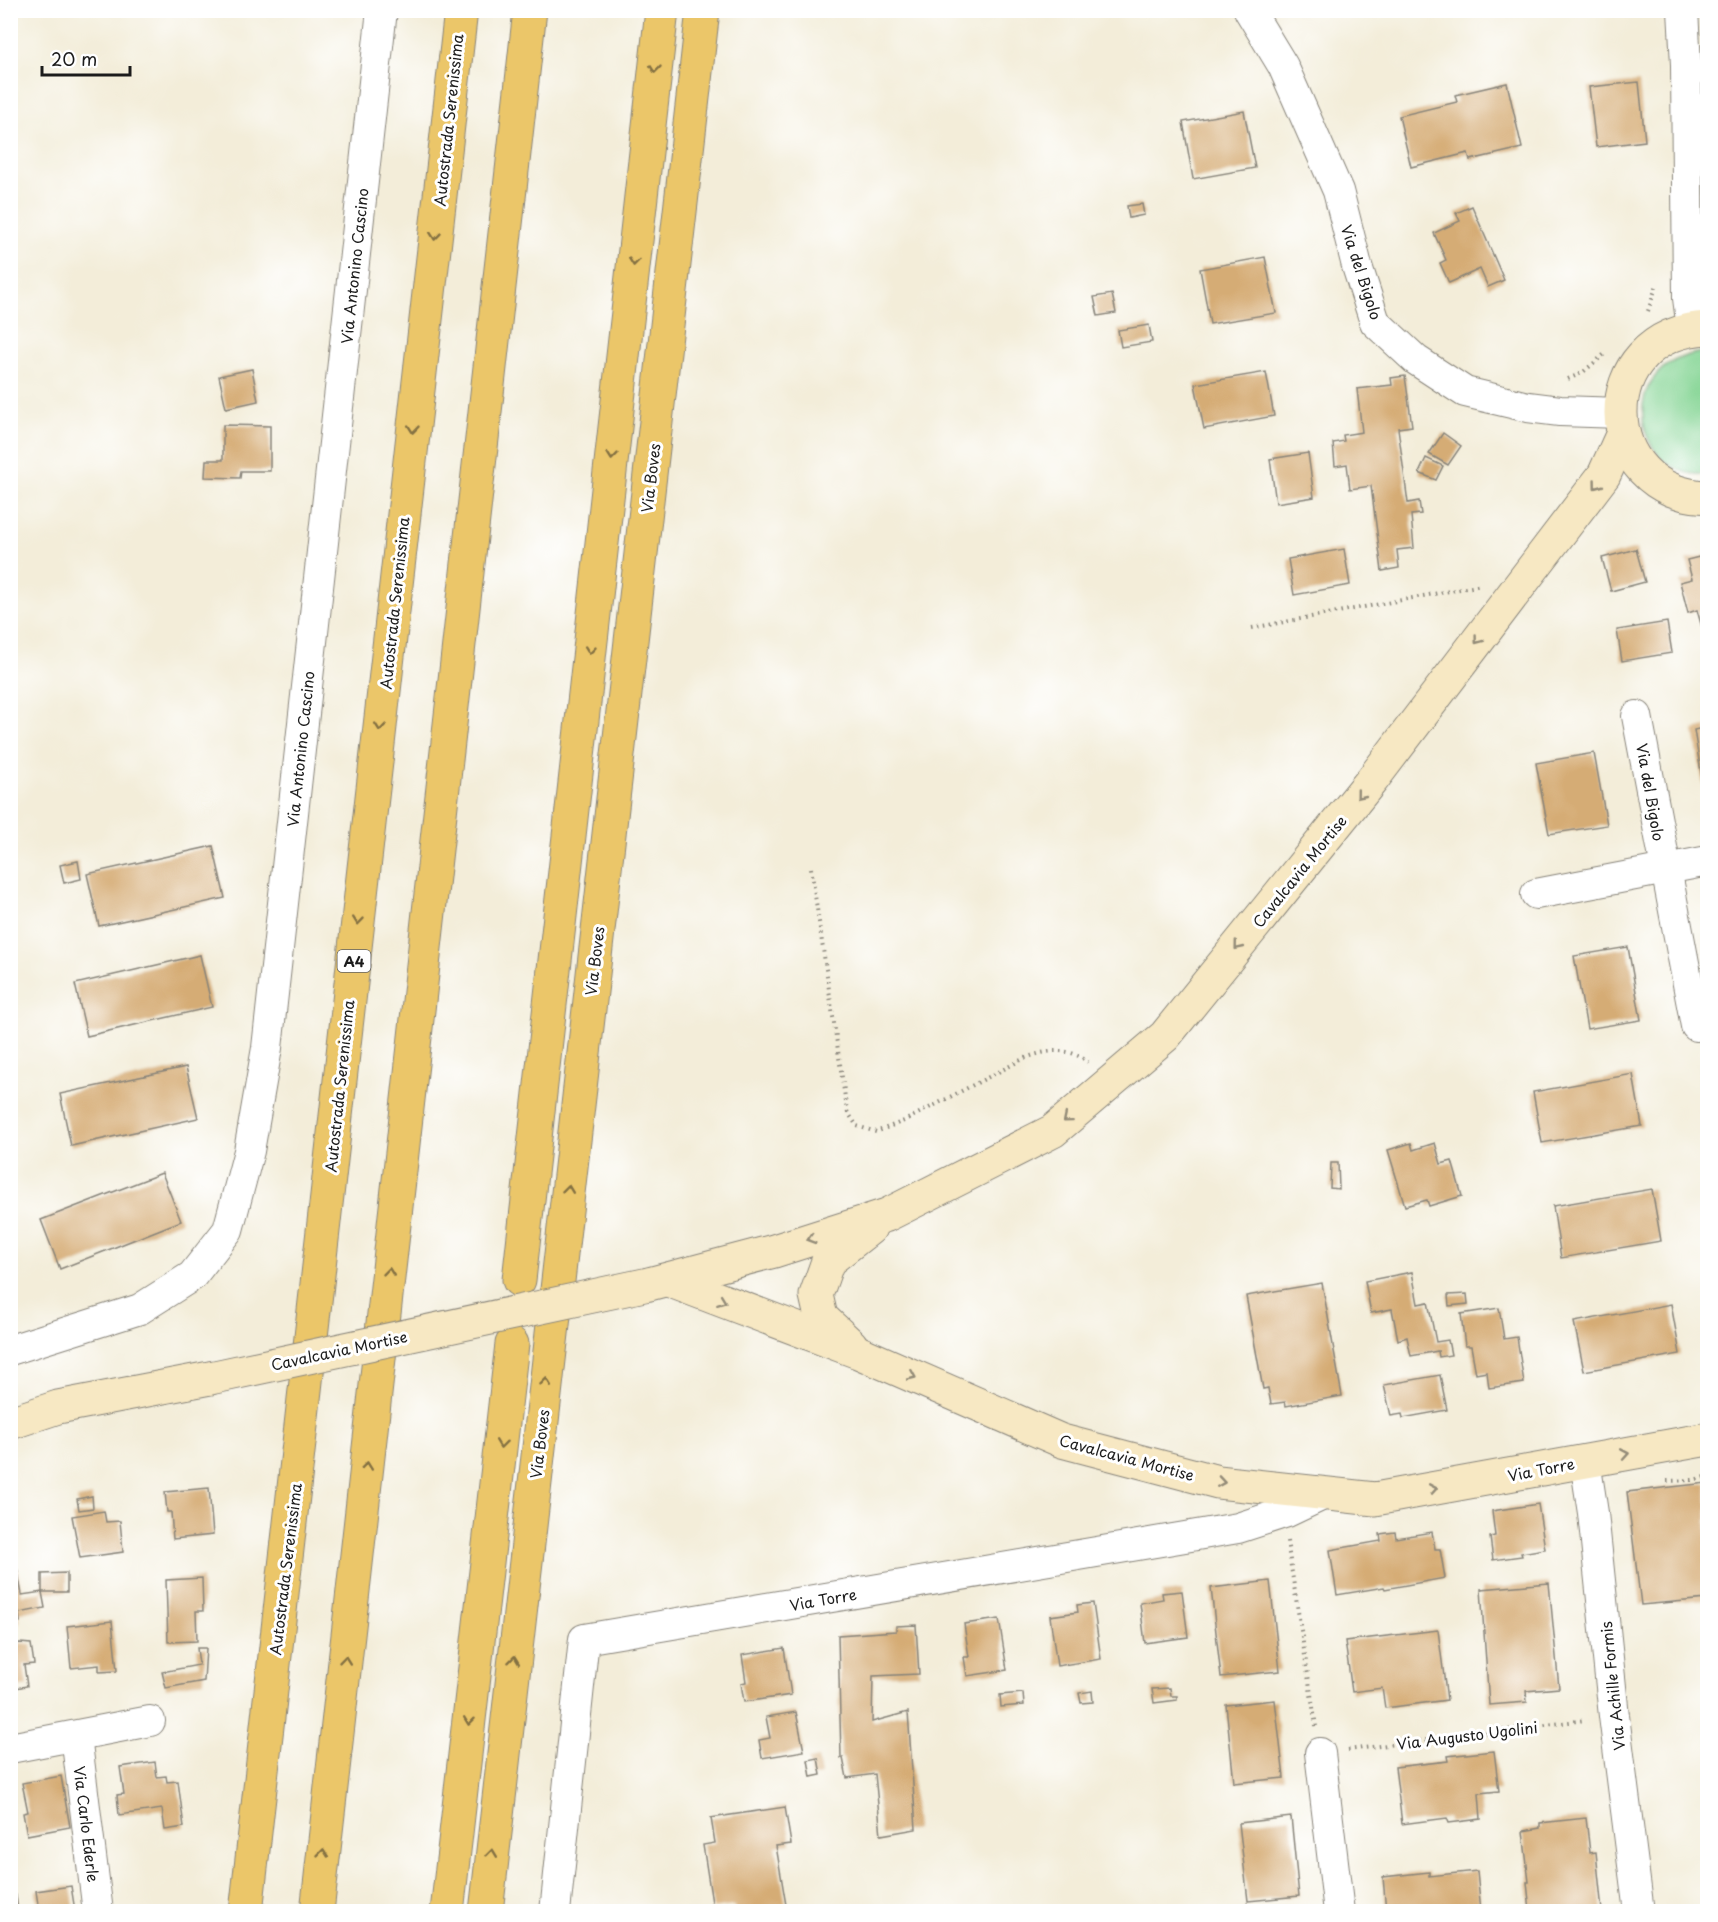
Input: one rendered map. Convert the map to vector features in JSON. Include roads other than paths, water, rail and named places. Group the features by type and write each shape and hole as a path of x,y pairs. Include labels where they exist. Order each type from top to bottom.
{"highway":[{"name":"Autostrada Serenissima","path":"246,1911 460,10"},
{"path":"317,1911 530,10"},
{"path":"519,1280 662,10"},
{"name":"Via Boves","path":"486,1911 703,10"},
{"path":"447,1911 512,1344"}],"street":[{"name":"Via Antonino Cascino","path":"10,1350 140,1309 192,1276 228,1230 249,1151 267,1048 382,10"},
{"name":"Via del Bigolo","path":"1249,10 1283,66 1338,191 1357,266 1375,322 1416,360 1465,392 1622,423"},
{"path":"1683,10 1686,65 1688,298 1700,328 1675,333 1646,351 1627,380 1622,396 1622,423 1629,449 1637,463 1655,480 1677,493 1707,497"},
{"name":"Cavalcavia Mortise","path":"10,1423 58,1407 210,1378 659,1282 774,1251 887,1215 1053,1131 1165,1036 1372,780 1604,475 1622,423"},
{"name":"Via del Bigolo","path":"1637,716 1696,1026"},
{"path":"1536,894 1707,861"},
{"name":"Cavalcavia Mortise","path":"858,1352 821,1317 816,1294 828,1261 887,1215"},
{"name":"Cavalcavia Mortise","path":"659,1282 858,1352 1062,1441 1218,1482 1375,1499"},
{"name":"Via Torre","path":"1375,1499 1707,1439"},
{"name":"Via Achille Formis","path":"1585,1461 1639,1911"},
{"name":"Via Torre","path":"555,1911 584,1640 1238,1528 1287,1512 1326,1494"},
{"path":"10,1749 150,1721"},
{"name":"Via Carlo Ederle","path":"76,1736 99,1911"},
{"path":"1320,1753 1339,1911"}]}
